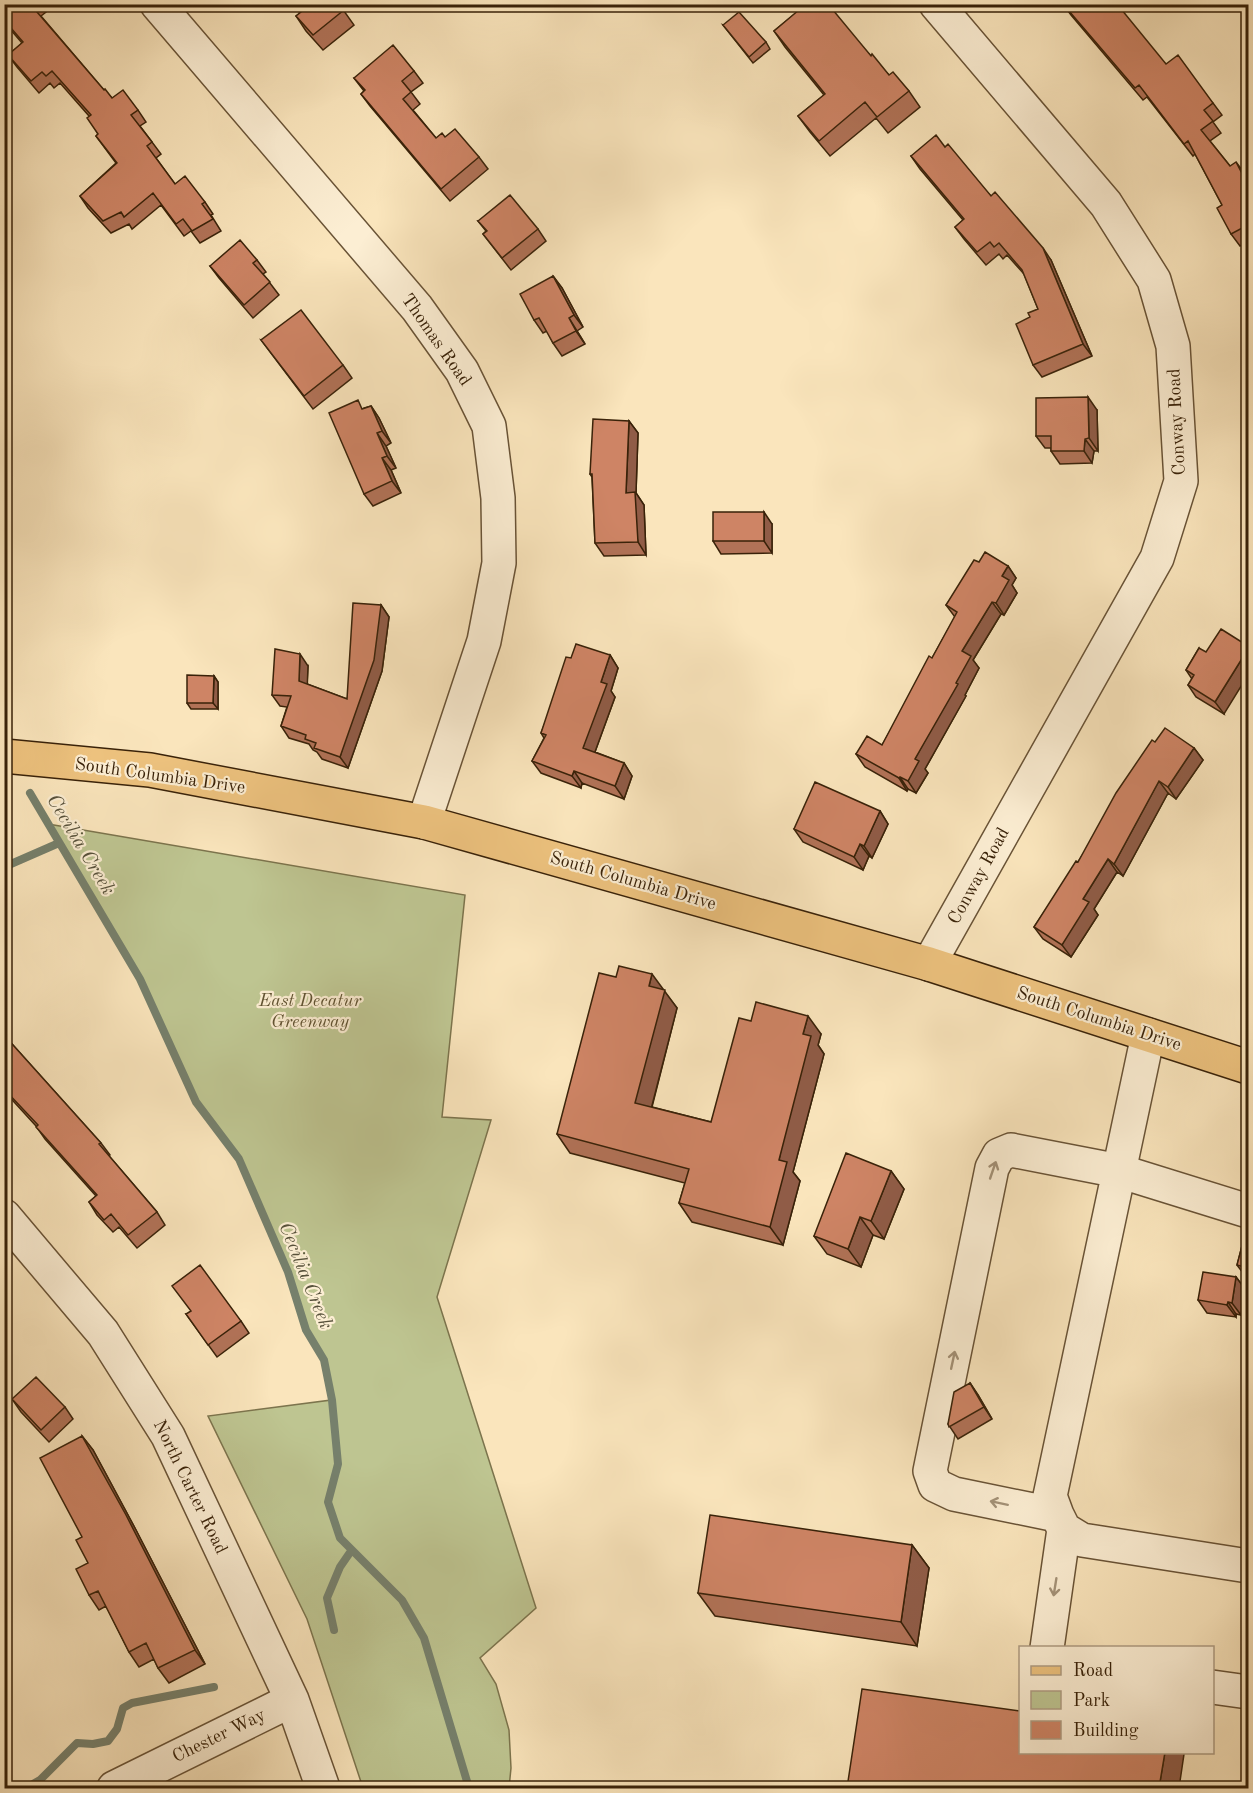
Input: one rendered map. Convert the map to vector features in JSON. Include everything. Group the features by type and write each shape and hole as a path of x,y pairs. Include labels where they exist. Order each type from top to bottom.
{"main road":[{"name":"South Columbia Drive","path":"4,756 150,770 424,822 929,964 1248,1067"}],"street":[{"name":"Thomas Road","path":"157,4 417,308 462,371 489,426 498,498 499,563 484,640 424,822"},
{"name":"Conway Road","path":"929,964 1157,558 1181,481 1173,346 1154,280 1106,204 936,4"},
{"path":"1046,1646 1060,1522 1050,1496 1148,1035"},
{"path":"1248,1211 1119,1171 1011,1150 999,1155 992,1168 930,1471 935,1485 954,1494 1060,1522 1082,1540 1248,1566"},
{"name":"North Carter Road","path":"4,1216 103,1333 168,1436 292,1700 323,1788"},
{"path":"1214,1687 1248,1692"},
{"name":"Chester Way","path":"114,1788 292,1700"}],"green space":[{"name":"East Decatur Greenway","path":"48,824 465,895 442,1117 491,1120 437,1297 536,1608 480,1658 496,1684 509,1730 511,1768 509,1788 363,1788 307,1619 208,1416 331,1400 324,1360 306,1330 288,1272 239,1159 196,1102 140,979"}],"building":[{"path":"4,4 32,4 112,98 123,90 138,110 131,115 152,142 147,146 175,184 185,176 205,202 202,204 213,219 192,231 183,219 176,224 153,193 124,217 121,212 103,221 80,196 117,163 96,136 98,134 87,118 91,115 52,71 46,76 42,72 31,81 8,55 23,42 4,20"},
{"path":"294,4 339,4 344,10 313,35 296,16 301,12"},
{"path":"806,4 824,6 828,4 871,56 872,54 889,75 893,72 909,91 877,117 865,102 819,141 798,116 825,94 774,31"},
{"path":"1063,4 1117,4 1166,64 1178,55 1213,103 1204,110 1213,121 1201,130 1230,166 1236,162 1248,185 1248,225 1231,234 1217,208 1222,205 1188,141 1184,144 1139,85 1135,88"},
{"path":"739,12 766,42 749,57 723,25"},
{"path":"393,45 414,71 402,81 411,92 403,99 436,138 442,133 445,137 455,129 479,157 441,189 361,94 365,90 354,78"},
{"path":"936,135 945,147 948,144 991,196 995,192 1043,248 1083,344 1033,365 1016,324 1030,317 1028,313 1038,309 1022,270 999,243 994,247 990,242 977,252 955,227 964,219 911,156"},
{"path":"510,195 538,229 502,258 483,234 487,231 478,221"},
{"path":"240,240 257,260 253,263 270,282 244,305 210,266"},
{"path":"553,276 574,315 569,318 576,331 553,343 539,318 534,320 520,294"},
{"path":"301,310 343,365 304,396 261,340"},
{"path":"1088,397 1089,438 1085,439 1084,451 1051,451 1051,436 1036,436 1036,398"},
{"path":"358,400 362,409 371,406 382,431 377,433 387,456 382,458 392,481 364,494 329,413"},
{"path":"593,419 629,421 626,493 635,492 638,542 595,543 592,474 590,474"},
{"path":"713,512 764,512 764,541 713,541"},
{"path":"985,552 1008,566 1002,576 1009,580 996,603 992,602 962,651 971,656 956,683 958,684 915,759 919,761 908,781 899,778 856,754 867,736 882,745 929,656 932,658 957,612 946,605 974,560 979,562"},
{"path":"353,603 381,605 374,660 340,757 314,748 316,743 305,739 306,735 281,726 291,696 272,695 275,649 300,654 299,681 347,699"},
{"path":"1221,629 1248,646 1248,649 1215,702 1188,685 1194,675 1186,670 1199,648 1206,652"},
{"path":"576,644 610,655 601,682 607,684 583,748 624,763 615,786 574,771 572,776 532,761 546,735 541,733 566,657 571,658"},
{"path":"187,675 214,676 213,703 187,703"},
{"path":"1165,728 1194,748 1168,787 1159,781 1114,864 1108,859 1083,899 1089,902 1062,945 1034,927 1076,861 1078,862 1116,793 1152,740 1155,742"},
{"path":"815,782 880,811 864,846 860,844 854,857 794,829"},
{"path":"619,966 652,974 649,986 665,990 635,1103 711,1122 739,1018 751,1021 756,1002 808,1016 803,1034 811,1036 779,1160 787,1162 770,1227 679,1203 689,1169 557,1134 599,973 616,977"},
{"path":"4,1035 101,1143 99,1144 157,1212 128,1235 111,1214 104,1220 89,1202 97,1195 36,1127 38,1125 4,1089"},
{"path":"846,1153 891,1171 871,1221 860,1217 848,1249 814,1236"},
{"path":"1248,1223 1248,1268 1237,1265"},
{"path":"200,1265 241,1321 208,1345 186,1314 191,1311 172,1286"},
{"path":"1203,1272 1236,1277 1232,1303 1228,1302 1227,1305 1198,1300"},
{"path":"36,1377 65,1407 41,1430 12,1399"},
{"path":"970,1383 984,1407 949,1427 954,1392"},
{"path":"82,1436 126,1515 195,1650 158,1668 146,1643 129,1652 98,1591 89,1595 76,1569 88,1563 76,1540 82,1537 40,1458"},
{"path":"710,1515 912,1545 901,1622 698,1593"},
{"path":"862,1689 1019,1711 1019,1754 1165,1754 1159,1788 847,1788"}],"waterway":[{"name":"Cecilia Creek","path":"30,793 140,979 196,1102 239,1159 288,1272 306,1330 324,1360 332,1400 338,1464 328,1502 340,1538 402,1600 424,1638 469,1788"},
{"path":"4,867 59,843"},
{"path":"334,1630 327,1598 340,1567 351,1551"},
{"path":"26,1788 40,1780 77,1743 93,1744 108,1741 117,1729 123,1708 132,1703 214,1687"}]}
